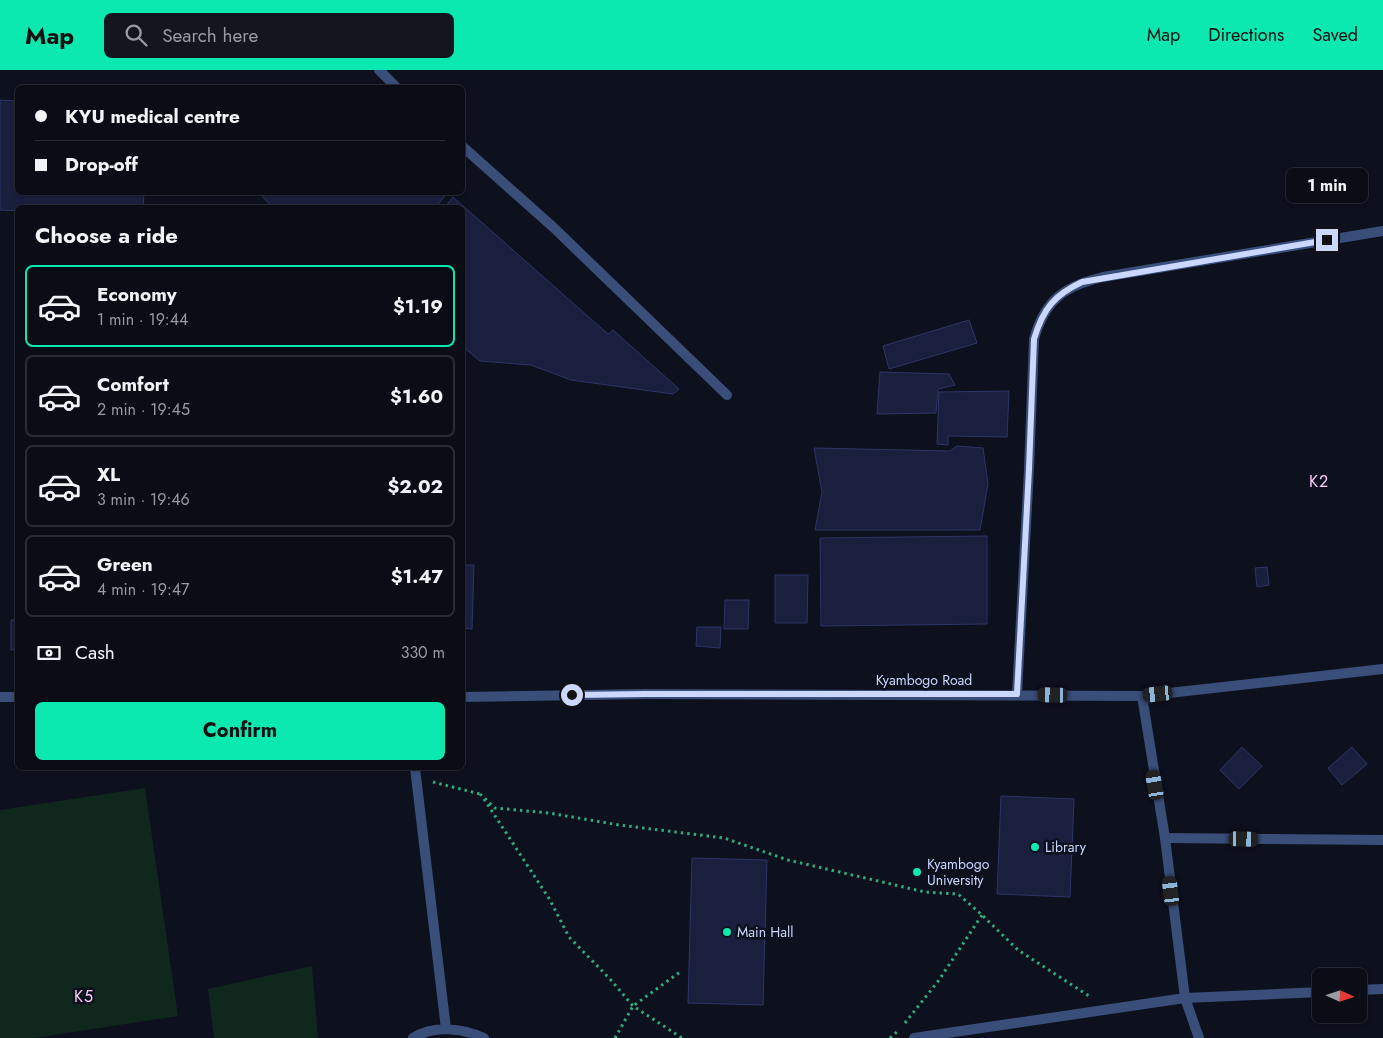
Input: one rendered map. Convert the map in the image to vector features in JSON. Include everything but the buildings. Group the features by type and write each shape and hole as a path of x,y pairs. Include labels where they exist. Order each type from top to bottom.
{"street":[{"path":"379,70 395,85"},
{"path":"465,149 553,226 727,395"},
{"path":"1017,694 1034,339 1039,321 1049,304 1067,289 1082,282 1103,277 1383,231"},
{"name":"Kyambogo Road","path":"465,698 645,694 1142,696 1383,669"},
{"path":"1142,696 1165,838 1184,998 1199,1038"},
{"path":"0,697 15,697"},
{"path":"415,772 446,1029"},
{"path":"1165,838 1383,840"},
{"path":"1368,990 1383,989"},
{"path":"914,1038 1184,998 1312,992"},
{"path":"413,1038 419,1034 446,1029 470,1032 484,1038"}],"path":[{"path":"415,772 480,794 495,808 549,813 620,825 724,838 788,860 925,892 958,894 982,914 1018,950 1095,1000 1116,1009"},
{"path":"480,794 550,900 569,937 633,1006 682,1038"},
{"path":"890,1038 912,1016 939,980 982,914"},
{"path":"616,1038 633,1006 680,972"}],"green space":[{"path":"145,788 178,1016 34,1038 0,1038 0,810"},
{"path":"312,966 318,1038 214,1038 208,989"}],"place":[{"name":"Library","path":"1035,847"},
{"name":"Kyambogo University","path":"917,872"},
{"name":"Main Hall","path":"727,932"}],"district":[{"name":"K2","path":"1319,481"},
{"name":"K5","path":"84,996"}],"route":[{"path":"572,695 1017,694 1034,339 1039,321 1049,304 1067,289 1082,282 1103,277 1327,240"}]}
